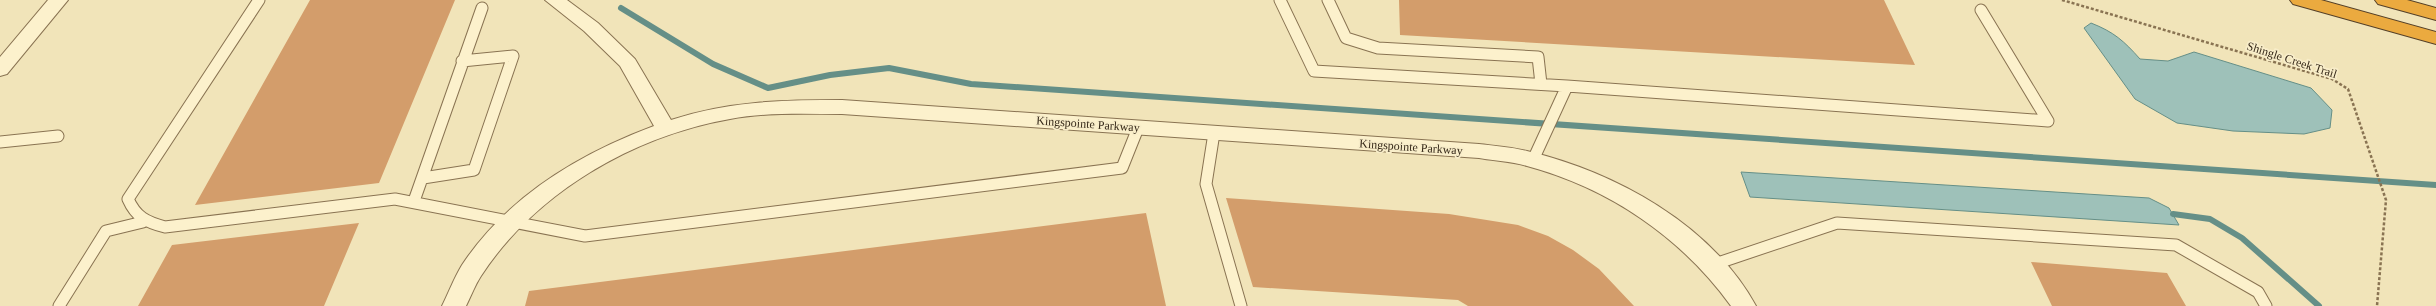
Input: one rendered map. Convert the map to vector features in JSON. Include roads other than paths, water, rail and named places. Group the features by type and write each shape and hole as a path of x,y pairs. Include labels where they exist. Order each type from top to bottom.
{"highway":[{"path":"2300,0 2436,38"},
{"path":"2385,0 2436,14"}],"street":[{"path":"0,70 58,0"},
{"path":"555,0 591,27 628,63 666,129"},
{"name":"Kingspointe Parkway","path":"454,306 474,267 512,222 548,190 606,155 666,129 730,112 783,106 842,107 1479,151 1533,160 1590,181 1639,204 1688,239 1730,284 1744,306"}],"lane":[{"path":"143,222 132,210 128,199 259,0"},
{"path":"1280,0 1314,71 1542,84 2048,121 1981,10"},
{"path":"1328,0 1346,38 1378,48 1538,57 1542,84"},
{"path":"414,201 462,61 482,8"},
{"path":"423,178 474,170 513,56 462,61"},
{"path":"1533,160 1567,86"},
{"path":"59,306 106,231 143,222 165,227 395,199 414,201 585,236 1122,168 1138,128"},
{"path":"1214,133 1206,184 1241,306"},
{"path":"0,142 58,136"},
{"path":"1712,265 1837,223 2176,245 2258,292 2266,306"}],"water":[{"path":"2091,23 2118,38 2140,59 2168,61 2194,52 2311,88 2332,110 2330,128 2304,134 2233,131 2177,123 2135,99 2084,28"},
{"path":"1741,172 2149,198 2169,208 2179,225 1750,197"}],"waterway":[{"path":"621,8 713,64 768,88 830,75 889,68 971,84 2436,185"},
{"path":"2173,214 2210,219 2242,238 2319,306"}]}
